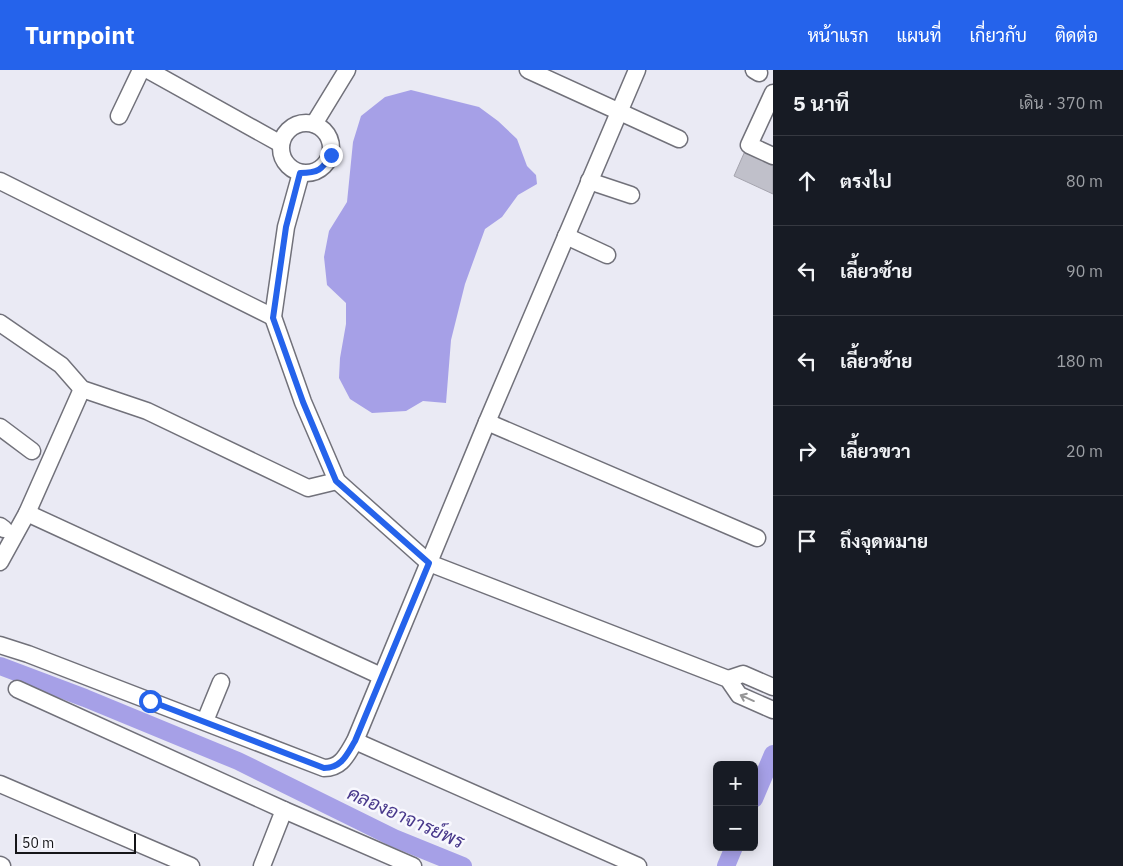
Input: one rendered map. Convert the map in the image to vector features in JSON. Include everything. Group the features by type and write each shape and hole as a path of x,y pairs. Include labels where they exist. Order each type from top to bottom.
{"street":[{"path":"119,116 141,70"},
{"path":"314,124 347,70"},
{"path":"528,70 679,139"},
{"path":"0,645 205,721 324,768 332,768 341,764 355,741 487,422 637,70"},
{"path":"157,72 281,144"},
{"path":"773,93 749,145 773,156"},
{"path":"303,123 314,124 325,131 331,142 331,155 324,166 313,173 300,173 287,166 281,151 281,144 285,134 293,127 303,123"},
{"path":"300,173 286,227 273,318 303,402 336,481 429,563 728,679 739,695 773,710"},
{"path":"0,181 273,318"},
{"path":"589,181 631,195"},
{"path":"566,236 607,255"},
{"path":"0,323 61,365 82,389 147,411 308,488 336,481"},
{"path":"0,562 26,513 82,389"},
{"path":"487,422 758,538"},
{"path":"0,428 32,451"},
{"path":"26,513 381,676"},
{"path":"728,679 743,674 773,687"},
{"path":"205,721 221,682"},
{"path":"17,689 284,810 414,866"},
{"path":"355,741 638,866"},
{"path":"0,784 191,866"},
{"path":"262,866 284,810"}],"shaded area":[{"path":"411,90 479,107 498,121 517,139 527,166 536,175 537,184 518,195 502,217 485,229 465,284 451,340 446,403 423,401 406,411 372,413 350,399 339,378 340,358 346,324 346,303 327,285 324,257 329,231 347,202 353,142 361,116 385,97"}],"building":[{"path":"745,151 773,164 773,194 734,176"}],"waterway":[{"name":"คลองอาจารย์พร","path":"0,666 85,698 238,761 394,838 463,866"},
{"name":"คลองอาจารย์พร","path":"758,790 773,754"},
{"name":"คลองอาจารย์พร","path":"726,866 732,851"}],"route":[{"path":"150,701 324,768 332,768 341,764 355,741 429,563 336,481 303,402 273,318 286,227 300,173 313,173 324,166 331,155"}]}
